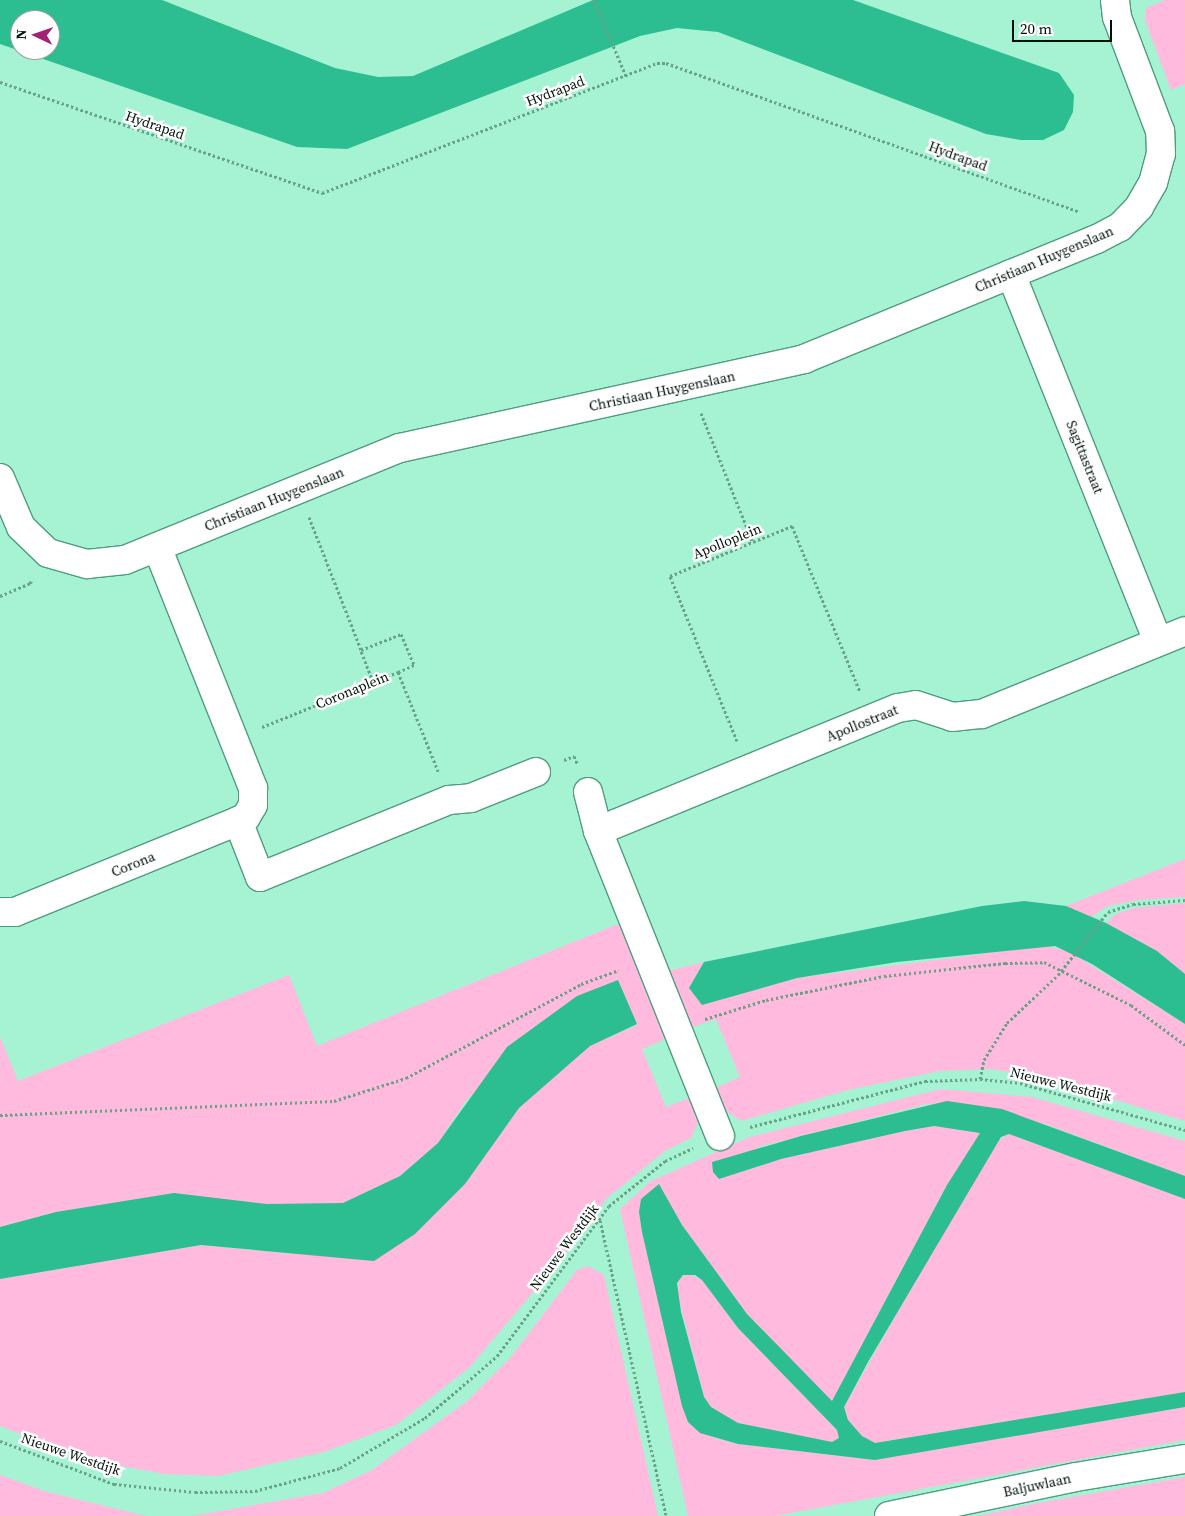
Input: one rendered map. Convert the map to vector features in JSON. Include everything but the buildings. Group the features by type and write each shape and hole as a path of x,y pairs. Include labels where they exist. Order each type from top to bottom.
{"street":[{"name":"Christiaan Huygenslaan","path":"0,478 21,527 48,553 87,564 106,564 125,560 400,448 804,359 1011,274 1120,226 1139,207 1153,183 1161,154 1160,131 1116,9"},
{"name":"Sagittastraat","path":"1011,274 1158,641"},
{"path":"157,547 234,738"},
{"name":"Apollostraat","path":"598,831 908,706 952,717 982,714 1185,631"},
{"name":"Corona","path":"0,912 15,912 238,821 250,811 255,798 234,738"},
{"path":"238,821 260,877 449,800 471,798 536,772"},
{"path":"588,792 598,831 720,1136"},
{"name":"Baljuwlaan","path":"889,1516 1076,1477 1185,1459"}],"path":[{"path":"594,0 626,76"},
{"name":"Hydrapad","path":"0,82 322,193 657,63 666,63 1120,226"},
{"path":"690,385 753,543"},
{"path":"298,489 373,682"},
{"name":"Apolloplein","path":"749,769 670,576 792,526 872,719"},
{"path":"361,650 401,634 414,665 398,672"},
{"name":"Coronaplein","path":"234,738 398,672 449,800"},
{"path":"980,1079 984,1060 1007,1023 1063,970 1104,916 1112,909 1133,904 1185,900"},
{"path":"0,1115 334,1101 406,1078 580,984 648,958"},
{"path":"678,1031 747,1005 884,976 1022,962 1044,962 1131,1005 1185,1045"},
{"name":"Nieuwe Westdijk","path":"0,1441 114,1484 195,1492 255,1490 340,1468 424,1418 497,1356 600,1219 629,1187 665,1161 720,1136 925,1081 980,1079 1020,1083 1185,1130"},
{"path":"600,1219 666,1514"}],"shaded area":[{"path":"0,0 162,0 335,68 378,77 413,76 593,0 853,0 1059,73 1074,95 1073,112 1064,130 1043,140 1021,140 986,134 718,32 677,28 640,36 347,149 297,147 46,60 60,60 60,10 10,10 10,47 0,44"},
{"path":"1165,0 1185,0 1185,84 1171,90 1145,20 1146,8"},
{"path":"1185,859 1185,897 1139,900 1108,906 1091,917 1066,906"},
{"path":"1024,901 1066,906 1106,923 1157,951 1185,974 1185,1024 1092,964 1055,946 897,962 797,978 702,1005 689,988 704,962 982,906"},
{"path":"1185,903 1185,974 1157,951 1106,923 1114,915 1133,908"},
{"path":"623,922 668,1038 642,1049 666,1107 692,1097 701,1116 691,1138 665,1151 607,1198 562,1258 470,1367 396,1425 324,1452 218,1476 164,1474 85,1459 0,1426 0,1279 201,1245 293,1254 415,1234 465,1184 519,1108 590,1046 637,1025 618,980 468,1098 438,1143 400,1176 343,1203 56,1212 0,1227 0,1037 18,1081 289,975 317,1046"},
{"path":"1043,946 1067,950 1185,1024 1185,1121 1042,1078 991,1069 940,1071 848,1090 741,1121 718,1105 713,1089 740,1077 716,1019 687,1029 664,972 704,962 689,988 702,1005 797,978"},
{"path":"618,980 637,1024 590,1046 519,1108 465,1184 415,1234 374,1261 201,1245 0,1279 0,1227 56,1212 174,1193 267,1204 343,1203 400,1176 438,1143 507,1047 577,996"},
{"path":"941,1089 1032,1097 1185,1141 1185,1176 1045,1124 927,1104 758,1147 719,1179 781,1159 905,1131 934,1126 981,1133 947,1185 832,1402 747,1314 682,1225 659,1185 639,1212 642,1232 715,1438 738,1444 875,1460 1185,1407 1185,1440 775,1516 688,1516 620,1209 651,1181 750,1137"},
{"path":"947,1101 1002,1109 1185,1176 1185,1199 1009,1134 1001,1137 868,1362 844,1407 848,1420 862,1436 875,1443 1185,1392 1185,1407 875,1460 738,1444 700,1433 688,1422 682,1406 642,1232 639,1212 641,1199 659,1184 682,1225 747,1314 832,1401 947,1185 980,1133 934,1126 781,1159 719,1179 713,1172 712,1162 801,1136","holes":["683,1275 695,1275 702,1280 738,1328 837,1430 839,1438 832,1442 738,1423 711,1407 704,1397 681,1312 677,1283"]},
{"path":"1009,1134 1185,1199 1185,1392 874,1443 862,1436 848,1420 844,1407 994,1143"},
{"path":"588,1266 604,1275 658,1516 192,1516 323,1493 372,1470 466,1402 510,1358 577,1270"},
{"path":"689,1274 702,1280 738,1328 837,1430 839,1438 832,1442 738,1423 711,1407 704,1397 677,1292 679,1278"},
{"path":"0,1475 44,1491 146,1516 0,1516"},
{"path":"1185,1477 1185,1516 978,1516 1033,1504"}]}
